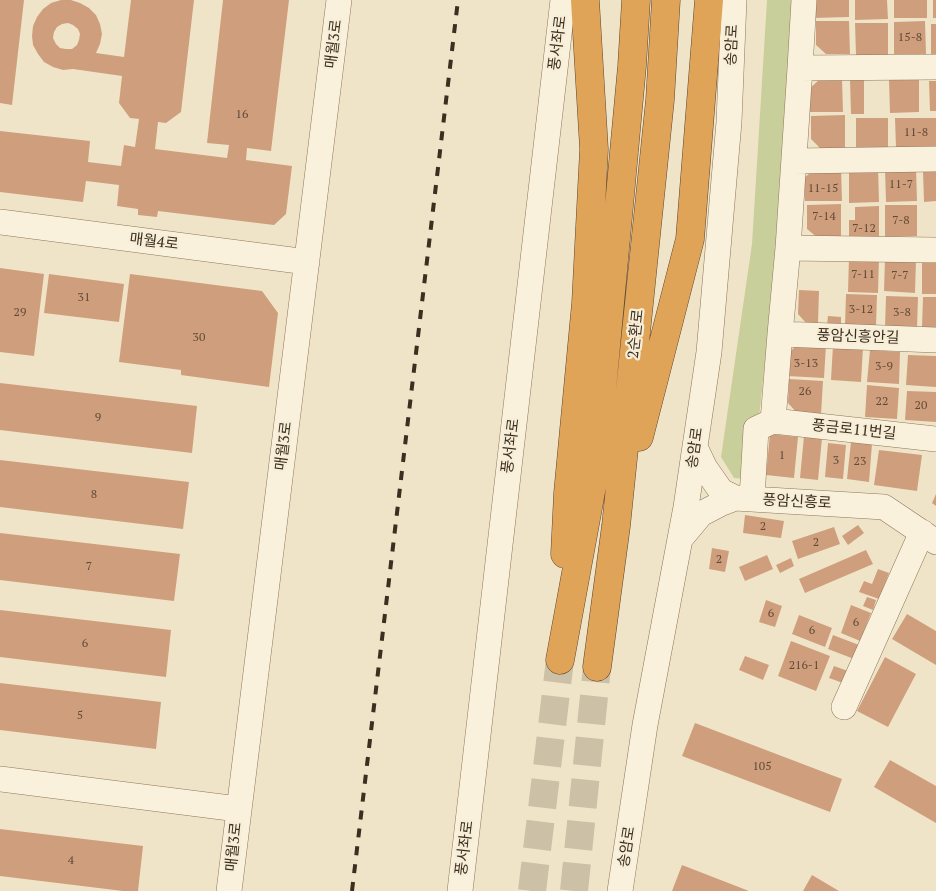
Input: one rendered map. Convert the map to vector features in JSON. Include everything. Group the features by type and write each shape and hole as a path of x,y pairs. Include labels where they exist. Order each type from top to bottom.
{"highway":[{"name":"2순환로","path":"585,0 594,149 586,303 568,493 560,660 594,475 632,66 636,0"},
{"name":"2순환로","path":"597,667 616,526 660,100 666,0"},
{"path":"616,526 690,239 709,0"}],"street":[{"name":"매월3로","path":"229,891 339,0"},
{"name":"풍서좌로","path":"460,891 563,0"},
{"name":"송암로","path":"620,891 646,725 680,539 710,342 729,122 734,0"},
{"path":"695,447 705,468 721,491 743,499 756,429 773,421 788,248 804,0"},
{"path":"800,68 936,67"},
{"path":"794,161 936,159"},
{"name":"매월4로","path":"0,222 308,262"},
{"path":"788,248 936,250"},
{"name":"풍암신흥안길","path":"780,334 936,340"},
{"name":"풍금로11번길","path":"773,421 936,440"},
{"name":"풍암신흥로","path":"680,539 702,514 722,502 743,499 884,508 929,537 844,707"},
{"path":"0,780 238,809"}],"green space":[{"path":"767,0 792,0 777,247 759,418 747,479 734,478 721,457 752,244"}],"building":[{"path":"0,0 24,0 12,105 0,103"},
{"path":"71,0 89,8 96,15 102,34 96,53 124,57 131,0 194,0 181,112 166,123 158,122 155,149 227,158 229,145 207,143 223,0 289,0 271,151 247,148 246,160 292,166 286,214 274,225 158,211 157,217 138,215 138,209 117,206 119,185 86,181 83,202 0,192 0,131 90,141 88,162 121,166 124,145 135,147 139,119 130,118 119,103 122,76 73,69 63,70 44,62 38,54 33,45 33,26 43,9 51,3","holes":["68,23 73,25 80,34 77,45 72,49 60,48 53,38 54,32 62,24"]},
{"path":"813,0 849,0 849,17 813,18"},
{"path":"855,0 887,0 888,19 855,20"},
{"path":"894,0 927,0 927,18 894,18"},
{"path":"933,0 936,0 936,18 933,18"},
{"path":"816,21 849,21 850,54 826,54 816,45"},
{"path":"925,21 926,54 894,54 894,22"},
{"path":"855,23 888,23 888,55 856,55"},
{"path":"931,24 936,24 936,54 931,54"},
{"path":"820,79 842,79 843,112 809,112 809,89"},
{"path":"850,79 864,79 864,114 851,114"},
{"path":"919,79 919,112 890,113 889,80"},
{"path":"929,81 936,81 936,111 930,111"},
{"path":"845,115 845,148 821,149 811,139 811,116"},
{"path":"856,118 888,118 888,150 856,150"},
{"path":"895,118 936,118 936,148 896,148"},
{"path":"849,167 878,167 879,202 849,203"},
{"path":"816,168 841,168 842,201 805,201 804,178"},
{"path":"916,168 917,201 886,202 885,169"},
{"path":"923,171 936,171 936,201 924,202"},
{"path":"841,204 841,237 818,238 807,229 807,205"},
{"path":"885,205 917,205 917,236 885,237"},
{"path":"879,206 879,239 849,239 849,220 855,220 855,207"},
{"path":"849,257 879,258 878,293 848,292"},
{"path":"885,259 916,260 915,293 884,291"},
{"path":"922,263 936,263 936,294 922,294"},
{"path":"0,268 44,274 34,356 0,352"},
{"path":"49,274 124,284 119,322 44,313"},
{"path":"130,274 262,291 278,313 269,387 181,375 181,370 119,362"},
{"path":"799,290 819,291 818,324 807,324 798,314"},
{"path":"846,294 877,295 876,326 845,325"},
{"path":"886,296 918,297 917,329 885,328"},
{"path":"923,297 936,297 936,328 922,327"},
{"path":"828,316 841,317 841,325 827,325"},
{"path":"800,343 826,345 824,378 787,376 789,352"},
{"path":"833,345 863,347 861,382 831,380"},
{"path":"870,350 900,352 899,384 867,382"},
{"path":"908,355 936,356 936,387 906,385"},
{"path":"789,379 823,381 821,415 797,413 788,403"},
{"path":"0,383 197,406 192,453 0,430"},
{"path":"867,385 899,388 897,419 865,417"},
{"path":"907,391 936,392 936,422 905,420"},
{"path":"770,434 798,437 794,478 766,475"},
{"path":"804,436 822,438 818,480 800,478"},
{"path":"851,442 872,444 869,482 847,479"},
{"path":"828,443 846,445 843,479 825,477"},
{"path":"879,450 922,455 917,491 874,485"},
{"path":"0,460 189,482 183,529 0,507"},
{"path":"936,494 936,506 932,503"},
{"path":"745,515 784,521 781,538 743,533"},
{"path":"858,525 864,533 848,545 842,536"},
{"path":"834,527 840,544 798,559 792,541"},
{"path":"0,533 180,554 174,601 0,580"},
{"path":"712,548 729,551 725,572 709,569"},
{"path":"866,550 873,564 805,593 799,579"},
{"path":"767,555 773,569 745,581 739,567"},
{"path":"791,558 794,566 780,573 776,565"},
{"path":"878,569 889,573 879,599 859,592 864,581 872,584"},
{"path":"867,597 876,600 873,610 863,606"},
{"path":"766,600 782,606 775,627 759,622"},
{"path":"851,605 871,613 860,641 841,633"},
{"path":"0,610 171,630 166,677 0,657"},
{"path":"907,614 936,631 936,665 892,639"},
{"path":"799,615 832,628 825,647 792,634"},
{"path":"833,635 859,645 854,659 828,649"},
{"path":"791,641 830,656 816,691 778,676"},
{"path":"745,656 769,665 763,680 739,670"},
{"path":"885,657 916,674 888,727 857,711"},
{"path":"834,666 848,671 843,683 829,678"},
{"path":"0,683 161,702 156,749 0,730"},
{"path":"695,723 842,779 830,812 682,756"},
{"path":"890,760 936,786 936,823 874,787"},
{"path":"0,829 143,846 138,891 123,891 0,876"},
{"path":"682,865 749,891 672,891"},
{"path":"812,875 839,891 803,891"}],"tunnel":[{"path":"532,891 560,660"},
{"path":"574,891 597,667"}],"railway":[{"path":"352,891 458,0"}]}
